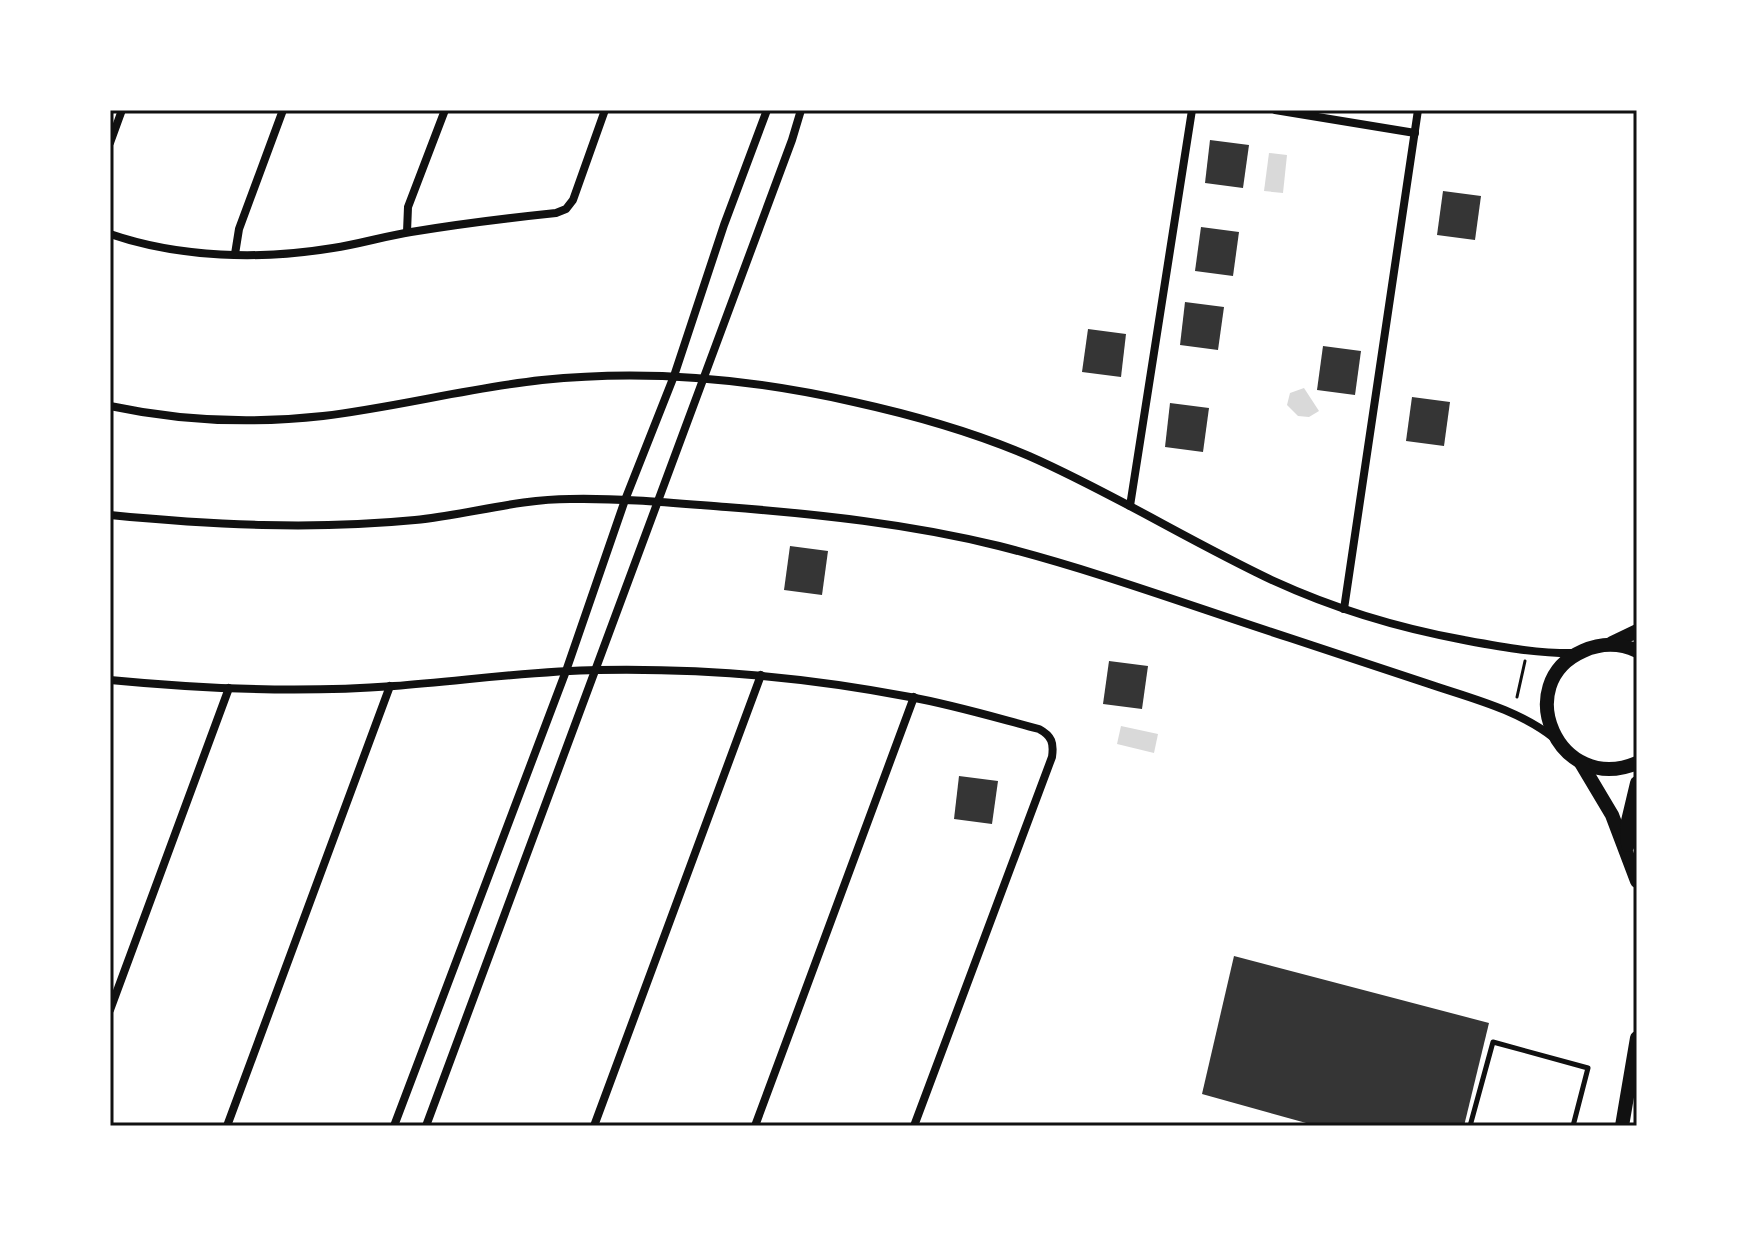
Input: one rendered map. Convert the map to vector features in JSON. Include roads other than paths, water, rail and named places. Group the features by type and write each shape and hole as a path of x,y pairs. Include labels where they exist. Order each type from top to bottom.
{"main road":[{"path":"1637,631 1578,653 1563,666 1549,693 1549,724 1558,742 1580,762 1603,798 1630,857 1637,881"},
{"path":"1609,644 1637,651"},
{"path":"1580,762 1608,769 1637,763"},
{"path":"1630,857 1627,825 1637,783"},
{"path":"1622,1126 1637,1038"}],"street":[{"path":"110,143 122,110"},
{"path":"235,254 239,229 283,110"},
{"path":"407,232 408,207 445,110"},
{"path":"110,234 160,247 201,253 289,254 324,250 407,232 566,209 573,200 605,110"},
{"path":"394,1126 566,671 767,110"},
{"path":"426,1126 597,670 801,110"},
{"path":"1130,506 1192,110"},
{"path":"1275,110 1415,133"},
{"path":"1344,609 1418,110"},
{"path":"110,406 181,418 275,419 322,416 547,380 674,376 852,401 918,418 1028,456 1256,573 1344,609 1408,628 1488,645 1542,653 1578,653"},
{"path":"110,515 237,525 332,525 418,519 528,501 625,500 846,519 944,534 1000,546 1087,572 1497,706 1534,725 1558,742"},
{"path":"110,680 229,688 390,686 566,671 683,670 761,675 914,697 1049,734 1054,745 1052,757 914,1126"},
{"path":"594,1126 761,675"},
{"path":"227,1126 390,686"},
{"path":"110,1010 229,688"},
{"path":"755,1126 914,697"}],"lane":[{"path":"1470,1126 1493,1042 1588,1068 1573,1126"}]}
